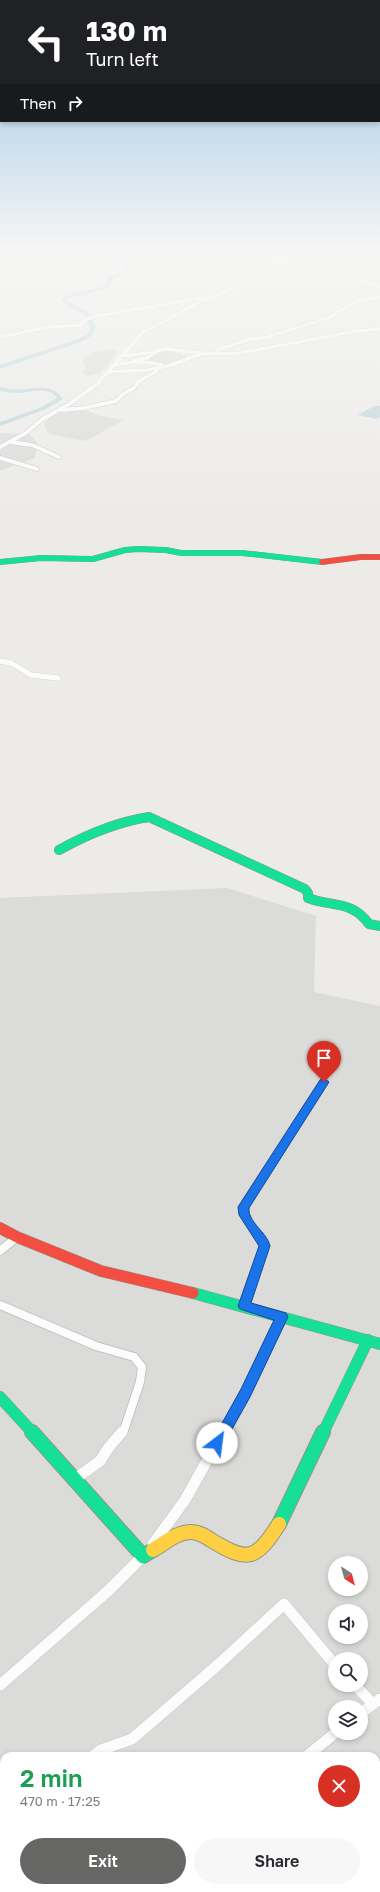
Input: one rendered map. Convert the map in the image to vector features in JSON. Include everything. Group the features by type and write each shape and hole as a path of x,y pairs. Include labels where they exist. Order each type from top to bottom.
{"street":[{"path":"0,447 10,442 97,384 120,356 133,344 136,338"},
{"path":"57,411 84,408 116,401 123,394 133,389 134,385 142,379 168,366 254,338"},
{"path":"120,356 168,349 205,353 240,353 318,338"},
{"path":"112,366 151,356 155,352"},
{"path":"196,356 205,353"},
{"path":"133,361 143,361 168,366"},
{"path":"108,372 143,371 168,366"},
{"path":"10,442 32,445 59,458"},
{"path":"0,458 37,469"},
{"path":"1,563 41,558 93,559 125,550 138,549 166,550 181,553 242,553 326,562 361,557 380,557"},
{"path":"0,661 11,663 31,675 58,678"},
{"path":"59,850 95,831 132,819 149,818 305,889 308,893 308,898 315,903 334,902 362,915 366,923 372,926 380,926"},
{"path":"244,1306 264,1246 264,1241 256,1234 243,1212 243,1207 324,1082"},
{"path":"0,1228 17,1237 101,1271 244,1306 380,1344"},
{"path":"0,1252 17,1237"},
{"path":"0,1305 96,1346 130,1355 134,1357 142,1367 140,1382 124,1430 109,1447 100,1461 75,1479"},
{"path":"0,1685 108,1591 143,1556 167,1528 182,1505 246,1393 282,1317"},
{"path":"143,1556 186,1532 201,1534 235,1555 246,1558 254,1555 268,1541 279,1524 368,1340"},
{"path":"0,1397 143,1556"},
{"path":"98,1752 132,1739 220,1663 284,1604 328,1657"},
{"path":"364,1692 377,1702 368,1708"},
{"path":"312,1752 328,1738"}],"shaded area":[{"path":"107,349 118,351 108,365 99,373 88,376 82,374 85,367 82,361 94,352"},
{"path":"164,350 187,356 182,362 160,365 146,362 151,353"},
{"path":"73,409 88,411 101,416 123,420 86,441 49,434 44,424 54,413"},
{"path":"0,434 29,434 38,444 35,458 0,471"},
{"path":"227,888 316,916 314,992 380,1006 380,1752 0,1752 0,898"}],"water":[{"path":"376,405 380,406 380,417 376,419 358,415"}],"waterway":[{"path":"0,367 83,338"},
{"path":"0,389 16,391 46,389 51,390 60,399 44,408 0,424"}],"traffic: fast":[{"path":"0,562 41,558 93,559 125,550 138,549 166,550 181,553 242,553 322,562"},
{"path":"59,850 102,829 149,817 305,889 308,893 308,898 312,900 340,904 361,914 369,924 380,926"},
{"path":"193,1293 380,1344"},
{"path":"279,1524 368,1340"},
{"path":"0,1397 143,1556 153,1550"}],"traffic: slow":[{"path":"153,1550 175,1536 192,1532 202,1535 233,1552 242,1555 250,1555 257,1552 263,1546 279,1524"}],"traffic: jam":[{"path":"322,562 361,557 380,557"},
{"path":"0,1228 17,1237 101,1271 193,1293"}],"route":[{"path":"217,1443 246,1393 282,1317 244,1306 264,1246 264,1241 256,1234 243,1212 243,1207 324,1082"}]}
